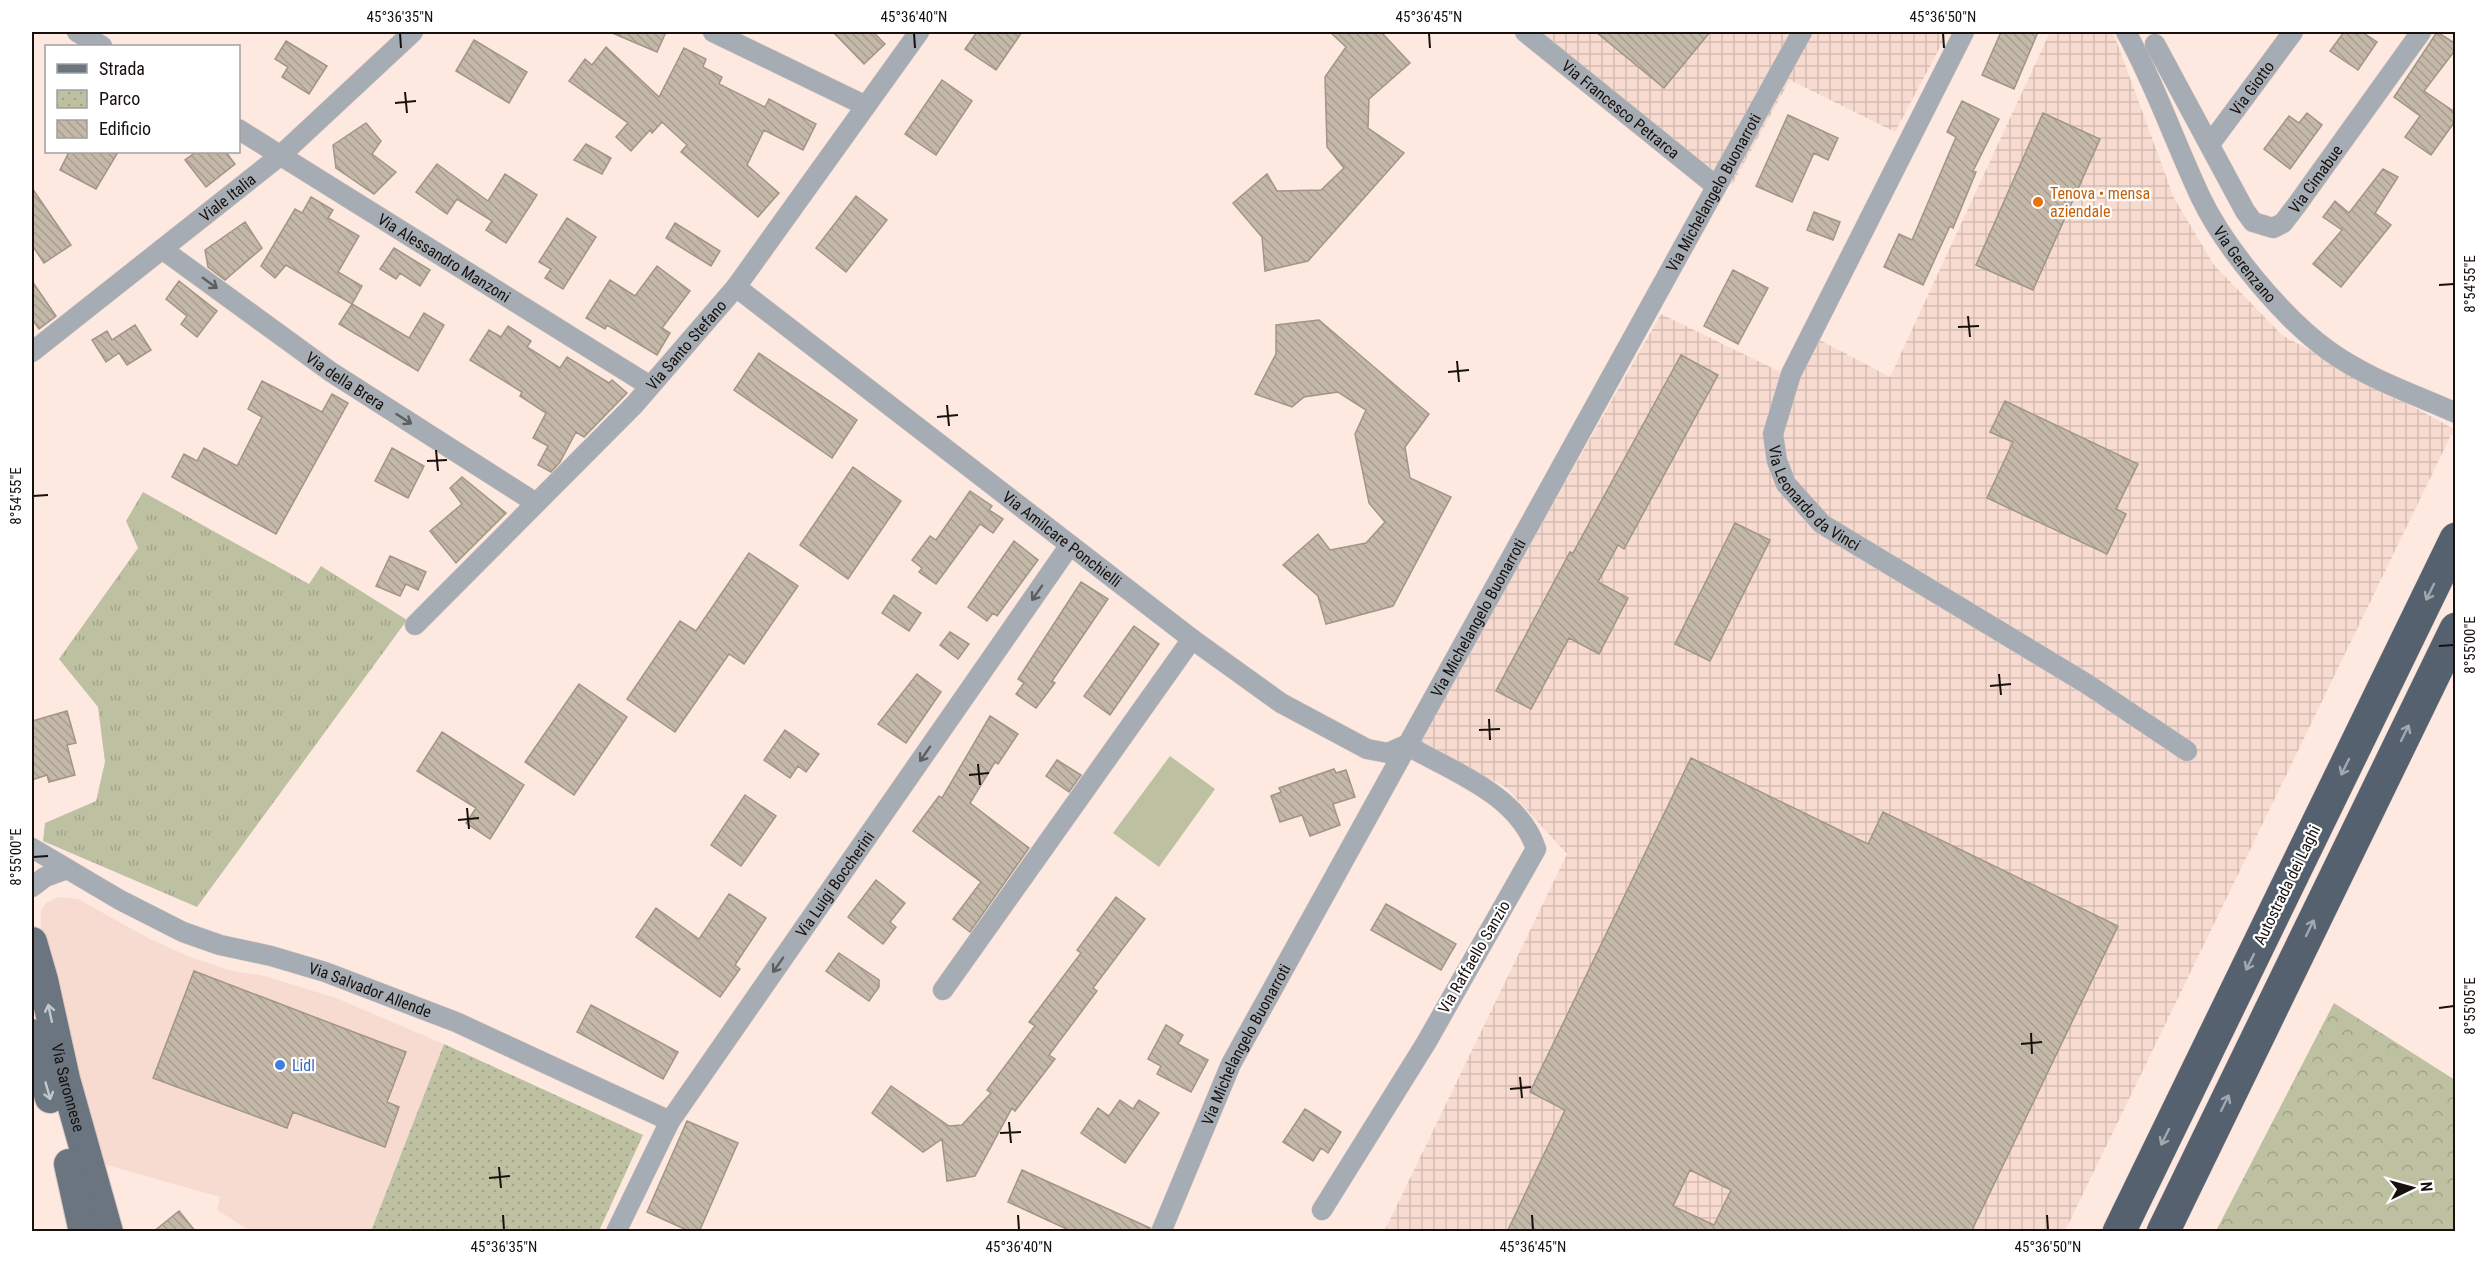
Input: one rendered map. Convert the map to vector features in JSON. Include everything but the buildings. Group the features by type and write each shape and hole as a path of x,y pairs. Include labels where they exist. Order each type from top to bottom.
{"highway":[{"name":"Autostrada dei Laghi","path":"2119,1232 2456,539"},
{"path":"2163,1232 2456,629"}],"main road":[{"name":"Via Saronnese","path":"32,942 68,1090 108,1232"},
{"name":"Via Saronnese","path":"32,1035 71,1169 84,1232"}],"street":[{"path":"77,32 100,45"},
{"name":"Viale Italia","path":"32,351 280,155 412,32"},
{"path":"713,32 866,106"},
{"name":"Via Santo Stefano","path":"416,625 650,386 736,287 919,32"},
{"name":"Via Francesco Petrarca","path":"1525,32 1716,186"},
{"name":"Via Michelangelo Buonarroti","path":"1161,1232 1231,1064 1802,32"},
{"name":"Via Leonardo da Vinci","path":"1964,32 1791,374 1773,434 1777,461 1785,484 1822,524 2087,684 2187,751"},
{"name":"Via Giotto","path":"2210,144 2293,32"},
{"name":"Via Cimabue","path":"2159,38 2210,144 2253,222 2273,228 2283,224 2421,32"},
{"path":"2130,39 2159,38"},
{"name":"Via Gerenzano","path":"2130,39 2202,201 2242,261 2279,307 2329,351 2386,382 2456,412"},
{"name":"Via Alessandro Manzoni","path":"240,130 650,386"},
{"name":"Via della Brera","path":"162,249 331,372 536,503"},
{"name":"Via Amilcare Ponchielli","path":"736,287 1192,639 1281,703 1367,749 1388,753 1406,745"},
{"name":"Via Luigi Boccherini","path":"616,1232 670,1121 1070,545"},
{"path":"943,990 1192,639"},
{"name":"Via Raffaello Sanzio","path":"1322,1210 1425,1043 1536,849 1531,834 1500,798 1406,745"},
{"name":"Via Salvador Allende","path":"32,848 120,900 183,932 220,945 271,956 325,972 456,1022 670,1121"},
{"path":"32,887 45,877 68,869"}],"shaded area":[{"path":"1539,32 1948,32 1895,132 1790,80 1732,185"},
{"path":"2050,32 2113,32 2174,198 2214,265 2282,335 2454,429 2065,1231 1384,1232 1567,854 1507,788 1418,741 1661,314 1795,379 1816,338 1890,377"},
{"path":"59,897 78,899 150,939 188,956 232,971 265,976 336,998 444,1044 371,1231 250,1231 217,1210 220,1197 103,1164 41,927 41,911 46,903"}],"green space":[{"path":"143,492 309,584 321,566 407,620 197,907 43,841 45,823 96,801 105,762 98,707 59,659 138,548 126,521"},
{"path":"1170,756 1215,789 1159,867 1113,833"},
{"path":"2334,1003 2455,1080 2455,1231 2216,1231"},
{"path":"444,1044 643,1135 599,1231 371,1231"}],"place":[{"name":"Tenova • mensa aziendale","path":"2038,202"},
{"name":"Lidl","path":"280,1065"}]}
